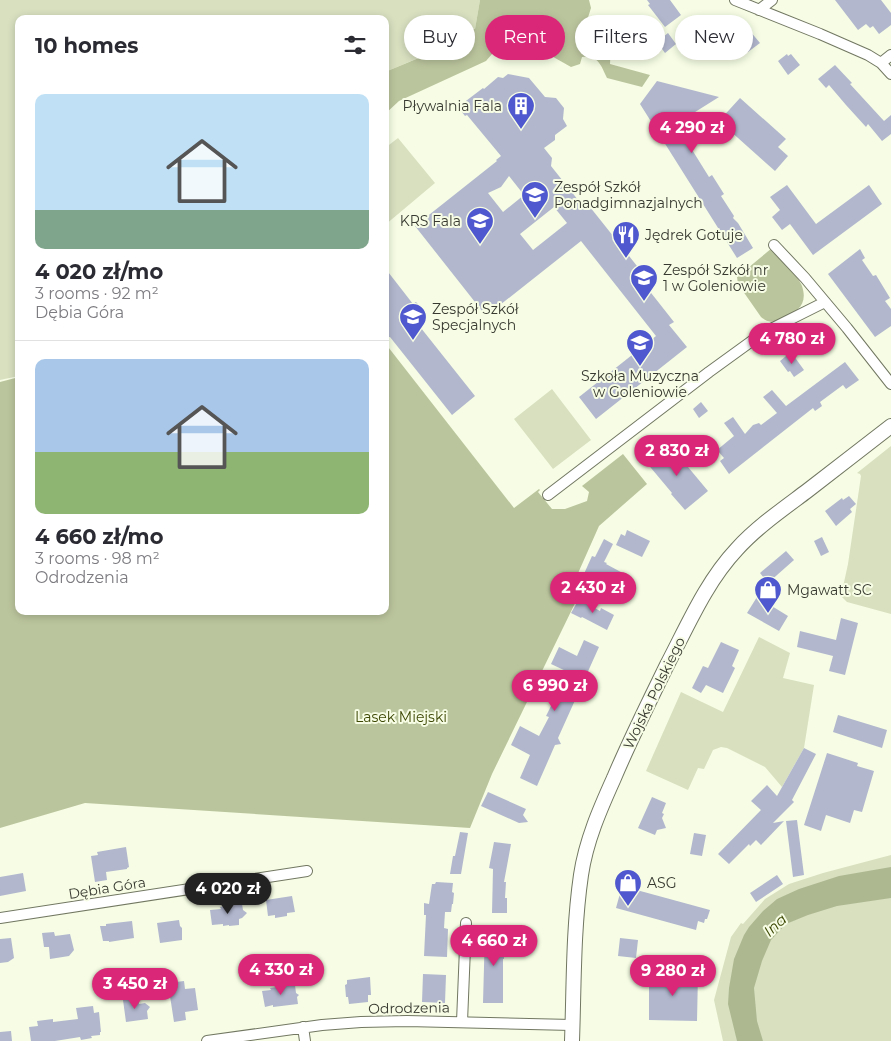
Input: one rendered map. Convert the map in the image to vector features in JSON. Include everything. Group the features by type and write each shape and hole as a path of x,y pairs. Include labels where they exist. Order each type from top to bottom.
{"street":[{"path":"735,0 868,55 881,63 891,74"},
{"path":"759,10 772,0"},
{"path":"881,63 891,55"},
{"path":"774,245 848,328 891,384"},
{"path":"548,495 763,333 825,302"},
{"name":"Wojska Polskiego","path":"572,1041 575,954 581,874 591,835 601,806 622,760 696,608 722,566 747,539 785,507 891,426"},
{"name":"Dębia Góra","path":"0,918 307,871"},
{"name":"Odrodzenia","path":"462,1022 466,923"},
{"name":"Odrodzenia","path":"207,1041 303,1027 370,1022 408,1021 572,1025"},
{"path":"303,1027 305,1041"}],"shaded area":[{"path":"0,0 480,0 475,29 475,15 404,15 404,60 414,60 389,70 389,15 15,15 15,377 0,380"},
{"path":"398,138 435,183 389,222 389,145"},
{"path":"552,389 591,440 553,469 514,419"},
{"path":"891,446 891,614 847,602 841,596 848,564 861,476 857,473"},
{"path":"759,637 790,653 783,678 814,685 804,748 782,787 765,767 727,748 721,747 713,750 704,769 698,768 688,790 646,771 681,692 723,712"},
{"path":"891,855 891,1041 723,1041 714,1000 731,937 741,923 743,924 765,899 789,884"}],"green space":[{"path":"480,0 589,0 591,8 589,15 575,15 575,60 581,60 580,64 571,67 559,60 565,60 565,15 485,15 486,61 399,101 389,110 389,70 414,60 475,60 475,29"},
{"path":"596,60 610,60 610,64 650,75 642,87 607,78"},
{"path":"772,248 800,282 804,298 803,302 793,313 772,322 761,317 738,284 737,277"},
{"name":"Lasek Miejski","path":"389,348 514,508 539,489 538,492 552,509 565,509 587,501 589,492 582,486 623,454 647,484 599,526 575,580 579,595 492,774 470,828 85,803 0,828 0,382 15,378 15,615 389,615"}],"water":[{"name":"Ina","path":"891,867 891,898 837,906 808,915 786,924 771,940 754,988 757,1021 763,1041 737,1041 728,1004 734,959 744,935 763,911 777,899 799,889 839,876"}],"building":[{"path":"647,0 670,0 681,15 675,15 675,20 665,27 665,15 656,15 648,5 650,4"},
{"path":"835,0 881,0 891,13 891,25 879,34 873,26 870,28 866,24 858,30"},
{"path":"668,33 675,45 665,53 665,35"},
{"path":"753,35 760,43 753,48"},
{"path":"787,54 788,56 791,54 800,65 788,75 778,61"},
{"path":"835,65 884,121 891,115 891,134 882,141 868,124 866,127 829,85 826,88 818,79"},
{"path":"508,74 529,78 545,97 556,98 564,108 563,119 567,126 555,135 555,140 544,148 552,158 551,166 582,205 586,202 637,266 633,270 674,322 669,325 687,347 596,419 579,397 656,336 581,241 486,316 415,226 501,156 458,107 498,77 503,78","holes":["509,176 524,195 503,212 488,193 501,187","554,207 567,223 533,250 520,234"]},
{"path":"657,81 719,97 676,124 709,177 712,175 724,194 721,196 753,248 737,258 640,104"},
{"path":"740,98 786,139 778,147 788,156 775,171 719,121"},
{"path":"787,185 816,224 869,185 882,204 813,255 790,224 782,230 772,217 780,210 770,197"},
{"path":"860,249 865,258 862,260 873,276 876,275 890,298 885,301 891,309 891,326 875,337 828,274"},
{"name":"Zespół Szkół Specjalnych","path":"389,273 413,304 416,302 423,310 413,318 475,396 452,415 390,337"},
{"path":"791,352 804,370 794,377 780,361"},
{"path":"845,362 859,380 846,389 843,385 820,402 822,406 815,411 813,408 729,474 720,461 724,458 717,450 734,436 724,423 733,417 745,434 753,425 759,423 761,425 777,413 763,397 772,390 786,406"},
{"path":"701,402 708,411 699,418 693,409"},
{"path":"668,443 708,491 685,510 646,462"},
{"path":"849,496 856,504 850,509 852,512 836,526 825,511 842,498 843,500"},
{"path":"627,530 650,541 642,557 616,545 621,534 625,536"},
{"path":"822,537 829,552 821,556 814,541"},
{"path":"604,539 613,544 604,562 632,578 625,593 599,580 597,583 583,576 592,556 595,557"},
{"path":"786,551 794,560 768,583 760,573"},
{"name":"Mgawatt SC","path":"757,597 788,616 779,631 747,613"},
{"path":"579,599 600,611 601,608 614,615 607,630 571,613"},
{"path":"841,618 858,623 845,675 829,671 833,656 797,647 800,631 836,640"},
{"path":"584,640 599,647 558,738 561,744 555,745 537,786 520,778 530,755 511,745 520,726 539,736 549,717 546,716 568,672 551,664 559,647 577,656"},
{"path":"721,642 739,650 732,666 735,668 723,693 706,685 701,693 692,688 703,666 708,668"},
{"path":"838,715 887,730 882,748 833,732"},
{"path":"804,748 816,754 792,800 794,802 773,823 784,821 761,845 756,840 750,846 749,844 729,864 718,854 761,810 751,801 767,785 777,796"},
{"path":"827,753 858,763 857,766 874,771 862,812 854,810 850,823 826,815 821,831 804,825"},
{"path":"488,792 526,809 523,815 528,822 519,823 481,806"},
{"path":"652,797 666,803 662,818 666,828 657,830 655,835 638,828"},
{"path":"797,820 804,875 793,877 786,821"},
{"path":"460,832 468,833 461,874 450,874 453,856 455,856"},
{"path":"694,833 706,835 702,856 690,854"},
{"path":"494,842 511,844 504,882 506,882 505,898 507,898 507,913 492,913 493,869 489,868"},
{"path":"126,847 129,867 127,869 106,872 107,880 95,882 91,856 98,855 97,852"},
{"path":"23,873 26,891 0,896 0,877"},
{"path":"777,875 783,884 756,902 750,893"},
{"path":"436,882 453,883 452,892 454,893 451,912 445,912 444,928 448,929 447,957 424,956 426,915 424,915 424,903 429,904 432,884"},
{"path":"622,886 710,910 704,923 698,921 696,930 616,908"},
{"path":"292,896 295,912 287,913 287,916 275,918 275,915 268,916 266,900"},
{"path":"242,904 243,910 247,913 239,919 239,925 212,925 210,910"},
{"path":"179,920 182,928 182,940 160,943 157,923"},
{"path":"132,921 134,938 109,942 103,941 100,926"},
{"path":"485,930 505,931 503,1003 483,1003"},
{"path":"54,932 55,936 70,934 74,950 69,956 50,959 49,947 44,947 42,933"},
{"path":"11,938 14,958 8,962 0,963 0,939"},
{"path":"620,938 638,940 636,958 618,956"},
{"path":"649,973 698,974 697,1021 649,1020"},
{"path":"423,974 446,975 445,1003 422,1002"},
{"path":"370,977 371,995 368,995 368,1002 349,1004 345,985 347,980"},
{"path":"184,981 185,989 195,988 198,1010 185,1012 186,1020 174,1022 168,983"},
{"path":"295,985 296,993 299,995 297,997 298,1004 265,1007 262,991 271,990 270,988"},
{"path":"138,997 139,1004 145,1003 150,1007 147,1011 148,1019 126,1022 123,1000"},
{"path":"93,1006 94,1013 99,1012 100,1035 81,1040 80,1037 55,1041 31,1041 29,1027 38,1026 37,1021 53,1019 53,1022 78,1019 76,1008"},
{"path":"11,1031 12,1041 0,1041 0,1032"}],"place":[{"name":"Pływalnia Fala","path":"521,130"},
{"name":"Zespół Szkół Ponadgimnazjalnych","path":"535,219"},
{"name":"KRS Fala","path":"480,245"},
{"name":"Jędrek Gotuje","path":"626,259"},
{"name":"Zespół Szkół nr 1 w Goleniowie","path":"644,302"},
{"name":"Zespół Szkół Specjalnych","path":"413,341"},
{"name":"Szkoła Muzyczna w Goleniowie","path":"640,367"},
{"name":"Mgawatt SC","path":"768,614"},
{"name":"ASG","path":"628,907"}]}
